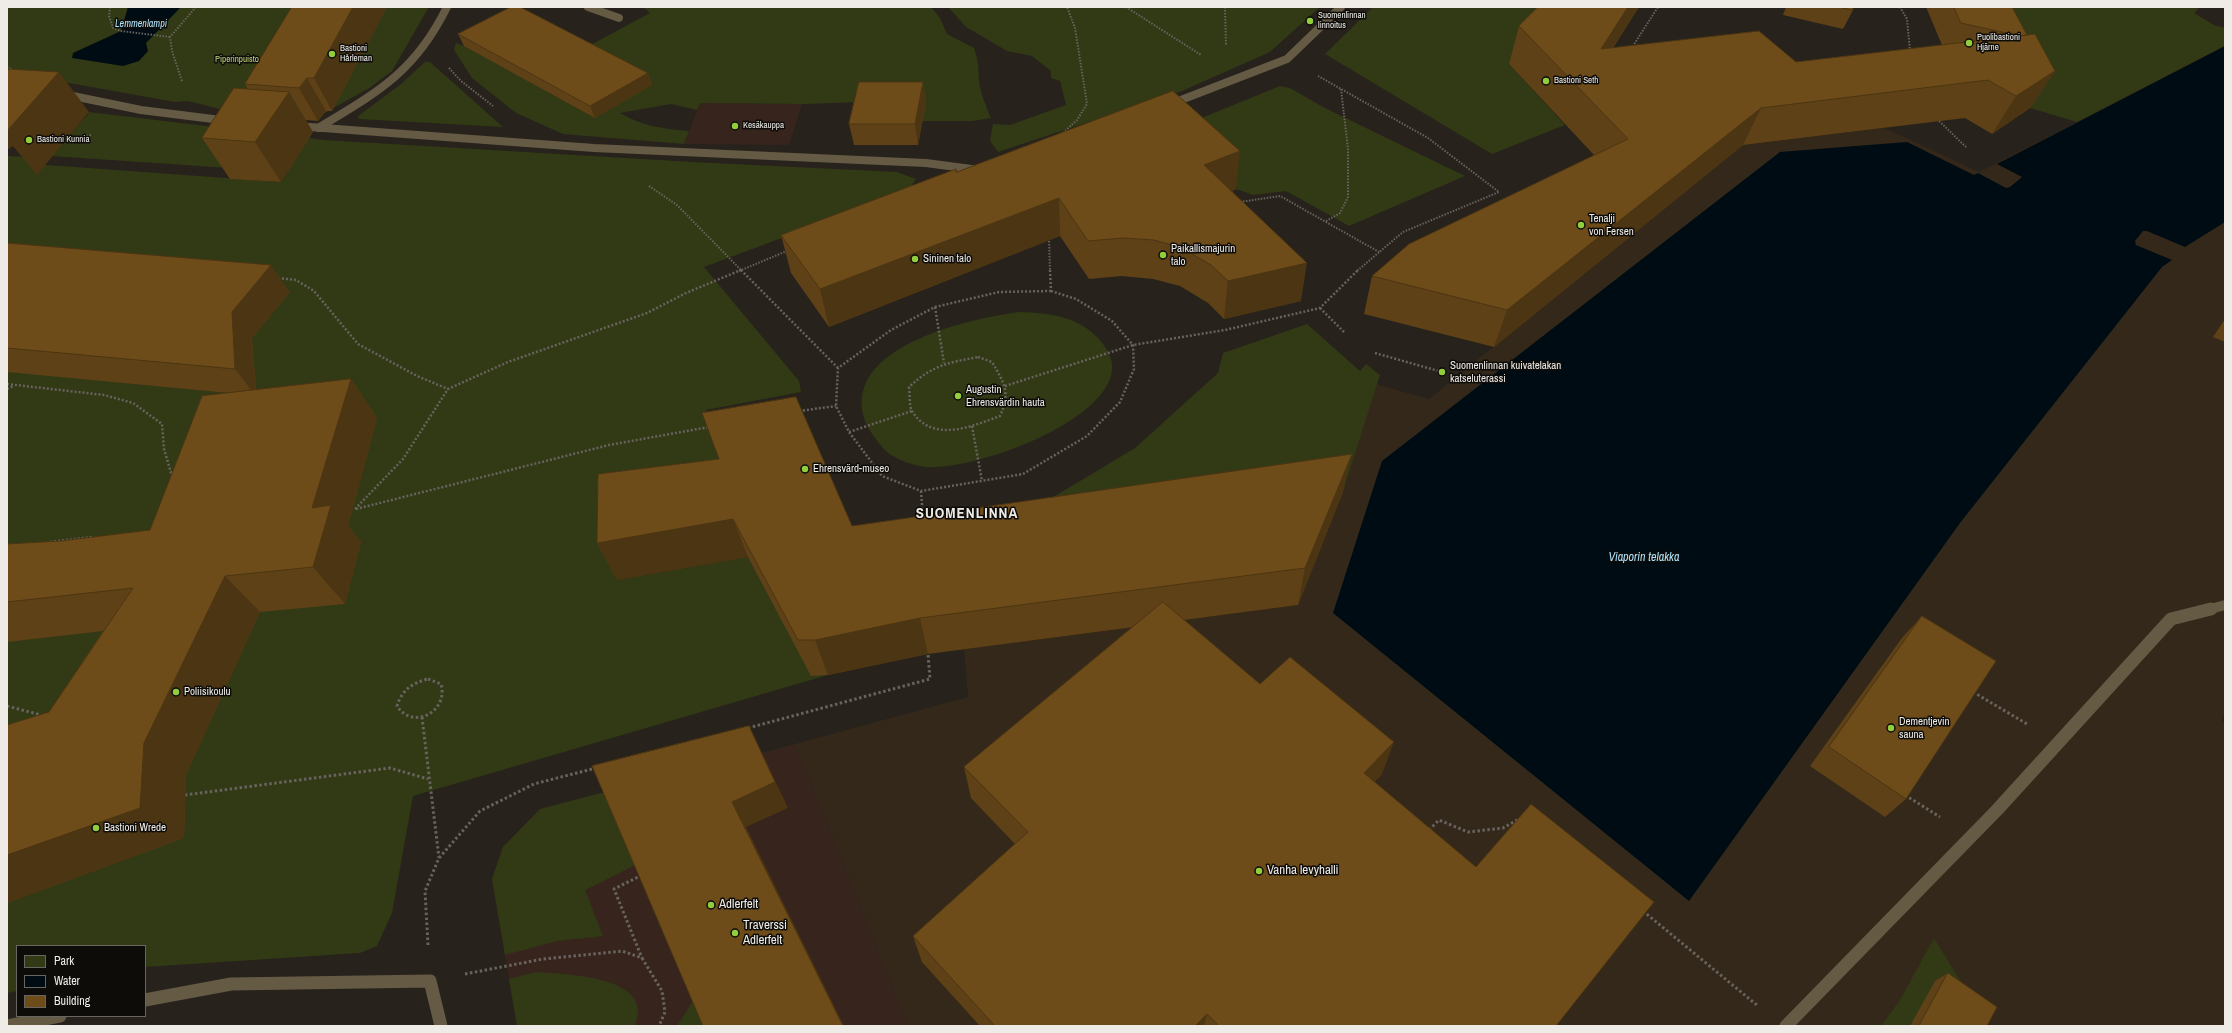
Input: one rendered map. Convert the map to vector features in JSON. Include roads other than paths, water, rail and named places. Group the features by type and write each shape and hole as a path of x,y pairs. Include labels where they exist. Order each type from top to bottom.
{"lane":[{"path":"318,128 374,95 402,74 438,28 447,7"},
{"path":"588,7 620,18"},
{"path":"1158,109 1287,59 1341,7"},
{"path":"57,93 141,110 239,121"},
{"path":"286,125 594,148 926,163 988,171"},
{"path":"1786,1026 1971,837 2171,619 2225,605"},
{"path":"146,1000 231,984 430,981 441,1026"},
{"path":"7,1026 55,1017"}],"water":[{"name":"Lemmenlampi","path":"128,7 181,7 146,43 148,51 139,61 123,66 72,58 73,53 121,31"},
{"name":"Viaporin telakka","path":"2225,46 2225,222 2185,247 2147,231 2143,231 2135,241 2136,245 2172,260 2162,267 1960,523 1689,901 1333,613 1382,461 1780,152 1907,142 1974,175 1978,173 2006,188 2010,187 2022,177 1997,164"}],"place":[{"name":"Suomenlinnan linnoitus","path":"1310,21"},
{"name":"Puolibastioni Hjärne","path":"1969,43"},
{"name":"Bastioni Hårleman","path":"332,54"},
{"name":"Bastioni Seth","path":"1546,81"},
{"name":"Kesäkauppa","path":"735,126"},
{"name":"Bastioni Kunnia","path":"29,140"},
{"name":"Tenalji von Fersen","path":"1581,225"},
{"name":"Paikallismajurin talo","path":"1163,255"},
{"name":"Sininen talo","path":"915,259"},
{"name":"Suomenlinnan kuivatelakan katseluterassi","path":"1442,372"},
{"name":"Augustin Ehrensvärdin hauta","path":"958,396"},
{"name":"Ehrensvärd-museo","path":"805,469"},
{"name":"Poliisikoulu","path":"176,692"},
{"name":"Dementjevin sauna","path":"1891,728"},
{"name":"Bastioni Wrede","path":"96,828"},
{"name":"Vanha levyhalli","path":"1259,871"},
{"name":"Adlerfelt","path":"711,905"},
{"name":"Traverssi Adlerfelt","path":"735,933"}],"district":[{"name":"SUOMENLINNA","path":"967,514"}],"park label":[{"name":"Piperinpuisto","path":"237,60"}]}
